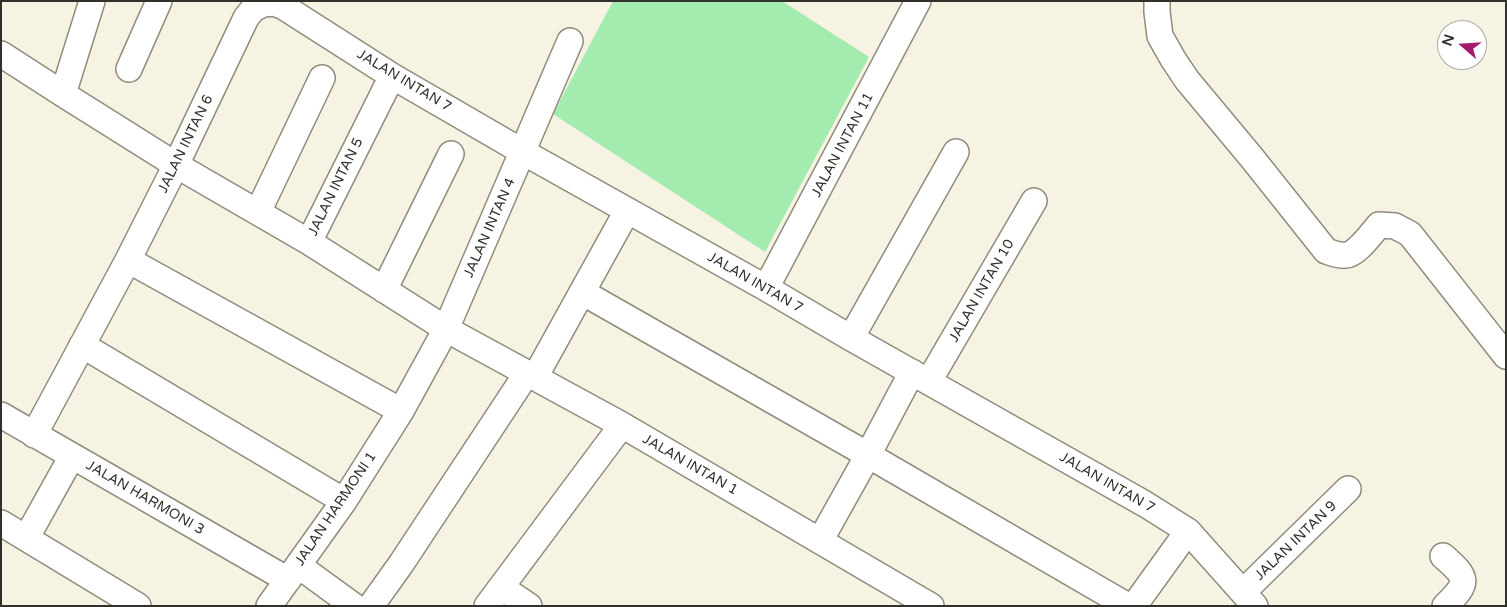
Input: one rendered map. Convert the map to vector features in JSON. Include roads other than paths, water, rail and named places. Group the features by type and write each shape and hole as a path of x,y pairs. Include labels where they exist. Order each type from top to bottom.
{"street":[{"path":"63,94 92,1"},
{"path":"129,69 159,1"},
{"name":"JALAN INTAN 11","path":"766,288 918,1"},
{"path":"1158,1 1157,12 1160,36 1187,80 1326,251 1348,256 1379,225 1395,226 1410,234 1506,356"},
{"name":"JALAN INTAN 7","path":"242,26 253,9 263,4 274,2 296,14 392,76 523,152 1145,504 1188,531 1249,599"},
{"name":"JALAN INTAN 6","path":"34,434 128,260 242,26"},
{"name":"JALAN INTAN 4","path":"401,411 446,330 570,41"},
{"name":"JALAN INTAN 5","path":"1,54 176,164 309,242 392,76"},
{"path":"258,212 322,78"},
{"path":"851,338 956,152"},
{"path":"384,290 451,154"},
{"name":"JALAN INTAN 10","path":"820,541 868,455 921,377 1034,201"},
{"path":"371,606 531,375 582,292 627,210"},
{"name":"JALAN INTAN 1","path":"309,242 446,330 622,425 931,606"},
{"path":"128,260 401,411"},
{"path":"582,292 1128,606"},
{"path":"82,345 344,501"},
{"name":"JALAN HARMONI 1","path":"269,606 344,501 401,411"},
{"name":"JALAN HARMONI 3","path":"1,415 72,456 354,606"},
{"path":"529,606 494,596 622,425"},
{"path":"27,537 72,456"},
{"name":"JALAN INTAN 9","path":"1249,599 1348,489"},
{"path":"1,523 138,606"},
{"path":"1134,606 1188,531"},
{"path":"1443,556 1457,568 1463,581 1462,588 1458,594 1444,606"}]}
